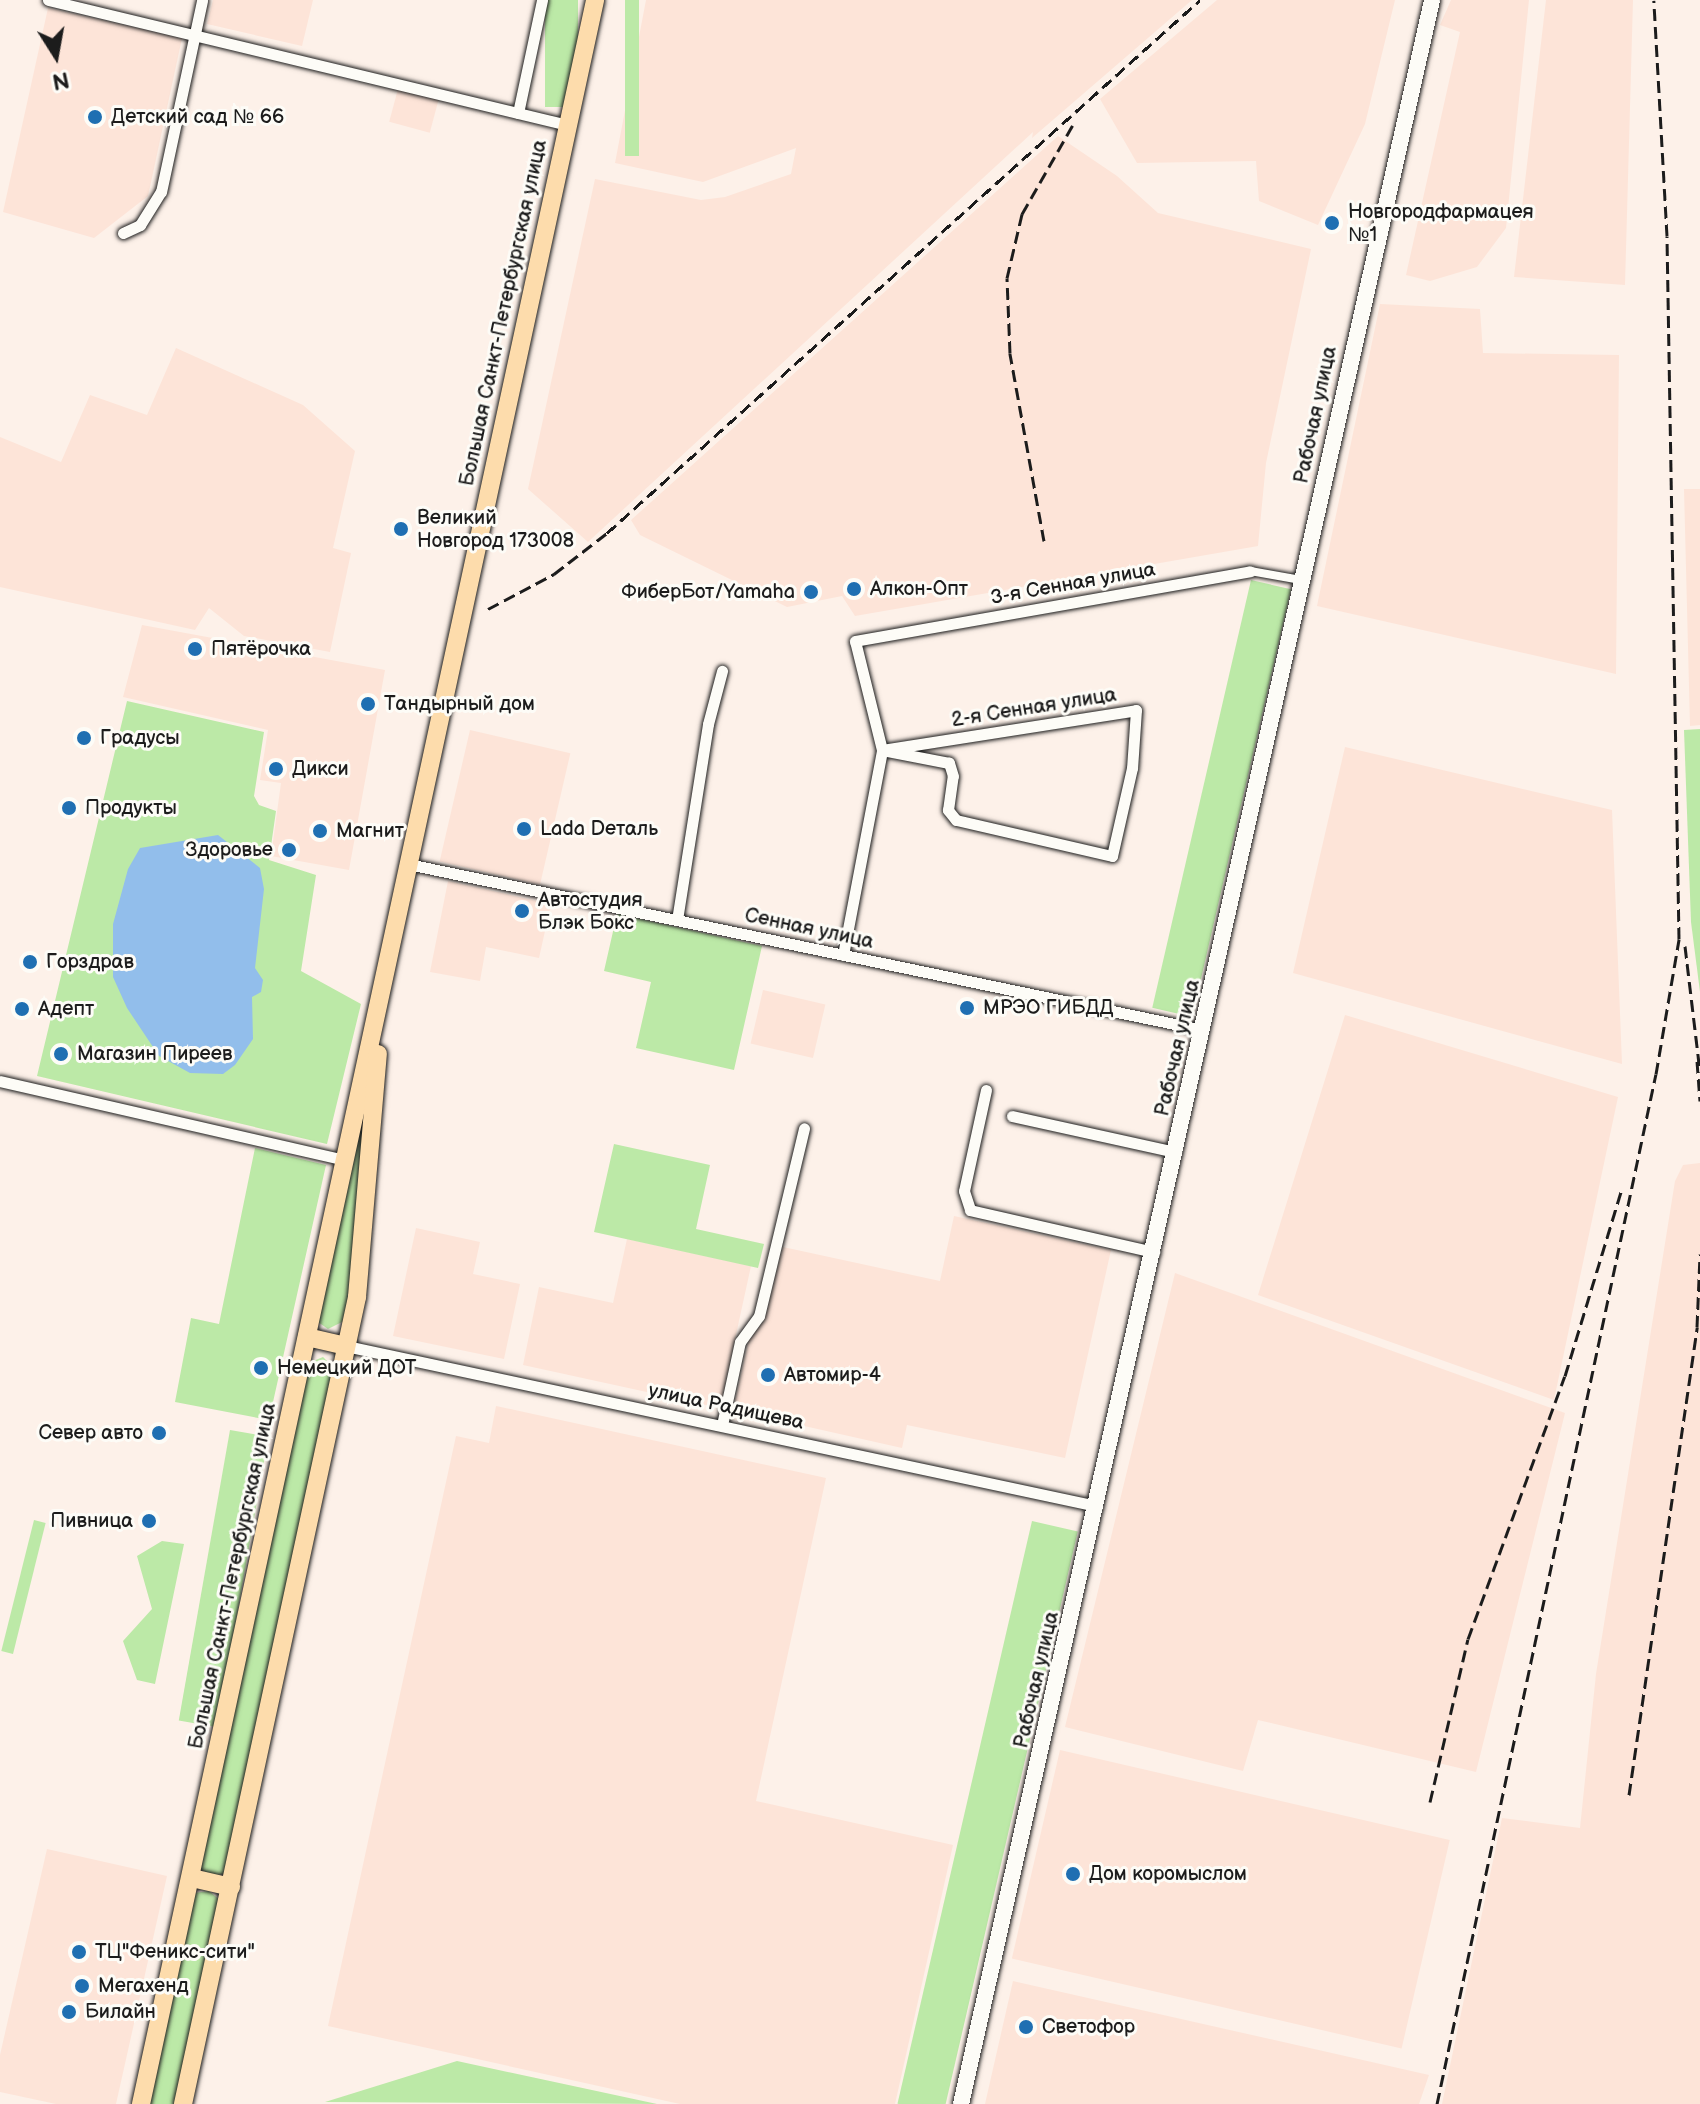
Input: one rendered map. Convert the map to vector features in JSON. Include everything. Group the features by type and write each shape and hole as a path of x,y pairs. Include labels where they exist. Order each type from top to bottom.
{"main road":[{"name":"Большая Санкт-Петербургская улица","path":"141,2104 380,1011 408,864 595,0"},
{"name":"Рабочая улица","path":"961,2104 1432,0"},
{"name":"Большая Санкт-Петербургская улица","path":"183,2104 357,1297 380,1011"},
{"path":"307,1337 346,1346"},
{"path":"192,1878 231,1887"}],"street":[{"path":"48,0 568,125"},
{"path":"123,233 140,225 161,192 202,0"},
{"path":"518,113 542,0"},
{"path":"1250,571 1301,580"},
{"name":"3-я Сенная улица","path":"882,750 855,641 1250,571"},
{"path":"677,920 708,724 722,671"},
{"name":"2-я Сенная улица","path":"1136,710 1132,768 1112,856 956,820 948,810 953,776 949,763 882,750 1136,710"},
{"path":"843,955 882,750"},
{"name":"Сенная улица","path":"408,864 1203,1030"},
{"path":"0,1081 345,1160"},
{"path":"986,1090 964,1191 970,1210 1154,1252"},
{"path":"1012,1116 1176,1152"},
{"path":"722,1425 740,1342 759,1316 804,1128"},
{"name":"улица Радищева","path":"346,1346 1097,1506"}],"shaded area":[{"path":"213,0 313,0 302,46 207,24"},
{"path":"646,0 1192,0 1032,138 1033,132 588,542 528,489 595,179 701,200 725,197 791,174 796,148 703,182 615,163"},
{"path":"1217,0 1395,0 1365,124 1318,225 1259,201 1256,161 1137,163 1100,99"},
{"path":"1451,0 1529,0 1506,228 1477,267 1430,281 1406,275 1460,32 1440,25"},
{"path":"1546,0 1633,0 1625,285 1514,277"},
{"name":"Детский сад № 66","path":"48,8 182,38 148,196 94,238 3,212"},
{"path":"398,89 439,100 430,133 389,122"},
{"path":"1058,136 1117,176 1158,213 1311,249 1266,463 1258,546 855,616 842,596 787,607 640,535 631,520"},
{"path":"1380,304 1480,309 1483,353 1619,355 1616,674 1317,606"},
{"path":"176,348 303,405 355,451 333,548 351,553 330,652 244,636 209,608 195,630 0,587 0,437 61,462 90,395 147,415"},
{"path":"1684,489 1700,489 1700,725 1690,726"},
{"path":"142,625 385,670 349,870 271,856 281,783 260,780 268,730 123,697"},
{"path":"470,730 570,753 540,885 440,862"},
{"path":"1345,747 1612,810 1622,1064 1293,973"},
{"path":"448,881 551,904 539,958 486,947 480,981 430,972"},
{"path":"763,990 825,1004 813,1058 751,1044"},
{"path":"1345,1015 1618,1097 1554,1400 1258,1295"},
{"path":"1700,1163 1700,2104 1442,2104 1502,1818 1580,1828 1596,1674 1675,1181 1683,1165"},
{"path":"954,1216 1111,1250 1065,1458 907,1425 902,1448 733,1410 750,1335 764,1321 783,1247 940,1281"},
{"path":"416,1228 480,1242 473,1274 520,1284 504,1359 393,1336"},
{"path":"627,1239 751,1266 720,1408 523,1365 539,1287 613,1303"},
{"path":"1175,1273 1565,1413 1476,1772 1258,1720 1243,1771 1065,1727"},
{"path":"496,1406 826,1478 756,1801 953,1845 895,2104 680,2104 328,2026 456,1436 489,1443"},
{"path":"1060,1750 1450,1840 1402,2048 1012,1959"},
{"path":"47,1849 167,1876 116,2104 56,2104 0,2092 0,2055"},
{"path":"1013,1981 1429,2075 1419,2104 985,2104"}],"green space":[{"path":"545,0 578,0 578,107 545,107"},
{"path":"625,0 639,0 639,156 625,156"},
{"path":"1251,580 1291,589 1192,1017 1152,1008"},
{"path":"127,701 264,732 254,796 259,805 276,811 269,860 316,875 301,971 361,1004 327,1144 37,1076"},
{"path":"1700,729 1700,992 1691,922 1684,730"},
{"path":"617,914 762,946 734,1070 636,1048 651,982 604,971"},
{"path":"367,1091 351,1285 344,1321 328,1329 318,1322"},
{"path":"614,1144 710,1165 696,1229 764,1244 758,1268 594,1232"},
{"path":"255,1148 326,1165 269,1420 175,1402 191,1318 219,1324"},
{"path":"323,1357 336,1370 227,1873 211,1876 198,1867 306,1364"},
{"path":"230,1430 268,1437 217,1727 179,1721"},
{"path":"34,1520 46,1523 13,1654 1,1651"},
{"path":"1032,1521 1078,1532 946,2104 897,2104"},
{"path":"162,1541 184,1544 155,1684 137,1680 123,1641 152,1609 137,1556"},
{"path":"209,1891 221,1901 177,2104 147,2104 194,1893"},
{"path":"457,2061 657,2104 325,2102"}],"water":[{"path":"218,835 260,868 264,889 255,968 263,980 261,992 252,997 253,1039 235,1065 223,1074 190,1073 159,1056 127,1008 113,977 113,924 128,869 140,848"}],"railway":[{"path":"488,609 554,574 607,533 1200,0"},
{"path":"1437,2104 1656,1074 1679,939 1667,236 1654,0"},
{"path":"1044,541 1010,353 1007,278 1022,214 1074,123"},
{"path":"1685,946 1700,1072"},
{"path":"1697,1061 1700,1101"},
{"path":"1430,1802 1468,1639 1565,1376 1622,1188"},
{"path":"1629,1795 1697,1327 1700,1254"}],"place":[{"name":"Детский сад № 66","path":"95,117"},
{"name":"Новгородфармацея №1","path":"1332,223"},
{"name":"Великий Новгород 173008","path":"401,529"},
{"name":"Алкон-Опт","path":"854,589"},
{"name":"ФиберБот/Yamaha","path":"811,592"},
{"name":"Пятёрочка","path":"195,649"},
{"name":"Тандырный дом","path":"368,704"},
{"name":"Градусы","path":"84,738"},
{"name":"Дикси","path":"276,769"},
{"name":"Продукты","path":"69,808"},
{"name":"Lada Dеталь","path":"524,829"},
{"name":"Магнит","path":"320,831"},
{"name":"Здоровье","path":"289,850"},
{"name":"Автостудия Блэк Бокс","path":"522,911"},
{"name":"Горздрав","path":"30,962"},
{"name":"МРЭО ГИБДД","path":"967,1008"},
{"name":"Адепт","path":"22,1009"},
{"name":"Магазин Пиреев","path":"61,1054"},
{"name":"Немецкий ДОТ","path":"261,1368"},
{"name":"Автомир-4","path":"768,1375"},
{"name":"Север авто","path":"159,1433"},
{"name":"Пивница","path":"149,1521"},
{"name":"Дом коромыслом","path":"1073,1874"},
{"name":"ТЦ\"Феникс-сити\"","path":"79,1952"},
{"name":"Мегахенд","path":"82,1986"},
{"name":"Билайн","path":"69,2012"},
{"name":"Светофор","path":"1026,2027"}]}
